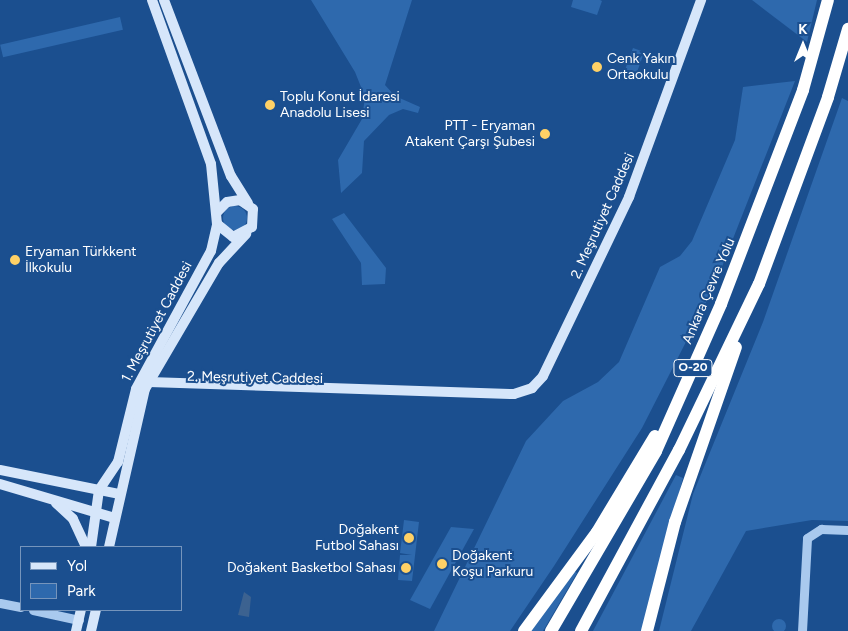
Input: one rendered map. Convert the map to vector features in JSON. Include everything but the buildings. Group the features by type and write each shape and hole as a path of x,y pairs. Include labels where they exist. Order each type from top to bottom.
{"highway":[{"name":"Ankara Çevre Yolu","path":"551,631 656,451 721,304 803,90 828,0"},
{"name":"O-20","path":"580,631 679,450 759,284 828,97 848,29"},
{"path":"647,631 674,522 759,284"},
{"path":"524,631 597,532 654,437 721,304"}],"main road":[{"path":"152,0 211,164 217,224 227,235 246,234 254,218 249,204 231,176 164,0"},
{"name":"2. Meşrutiyet Caddesi","path":"147,386 520,394 543,376 629,197 701,0"},
{"path":"216,212 233,200 249,204"},
{"name":"1. Meşrutiyet Caddesi","path":"91,546 99,490 118,462 136,389 211,251 217,224"},
{"name":"1. Meşrutiyet Caddesi","path":"109,546 147,386 219,264 246,234"},
{"path":"0,470 120,494"},
{"path":"0,484 49,498 95,515 115,518"},
{"path":"49,498 73,519 86,546"},
{"path":"91,631 96,611"},
{"path":"76,631 80,615"}],"street":[{"path":"802,631 807,538 821,529 848,530"},
{"path":"0,603 20,607"},
{"path":"42,611 80,615"}],"green space":[{"path":"311,0 412,0 385,85 395,96 420,107 418,113 403,109 389,115 364,141 362,173 341,193 338,160 362,119 365,97 355,72"},
{"path":"573,0 602,1 597,15 571,7"},
{"path":"752,0 817,0 807,42"},
{"path":"120,17 123,30 3,57 0,45"},
{"path":"633,48 644,52 636,76 624,71"},
{"path":"795,81 714,287 642,428 554,566 510,631 434,631 526,441 563,401 598,382 619,362 660,267 680,256 692,241 735,140 743,87"},
{"path":"842,98 848,101 848,521 812,520 746,531 691,631 659,631 693,494 763,322"},
{"path":"235,206 240,207 246,213 246,223 240,229 235,230 230,229 224,223 223,218 224,213 230,207"},
{"path":"344,213 386,268 385,284 362,285 361,263 332,219"},
{"path":"676,475 683,478 642,631 593,631"},
{"path":"404,520 419,522 412,581 398,580 400,555 412,555 400,553"},
{"name":"Doğakent Koşu Parkuru","path":"451,527 474,529 430,609 410,600"},
{"path":"571,569 577,573 543,631 527,631"},
{"path":"776,619 782,619 786,623 786,629 783,632 775,632 772,629 772,623"}],"shaded area":[{"path":"244,592 251,597 249,617 238,615"}],"place":[{"name":"Cenk Yakın Ortaokulu","path":"597,67"},
{"name":"Toplu Konut İdaresi Anadolu Lisesi","path":"270,105"},
{"name":"PTT - Eryaman Atakent Çarşı Şubesi","path":"545,134"},
{"name":"Eryaman Türkkent İlkokulu","path":"15,260"},
{"name":"Doğakent Futbol Sahası","path":"409,538"},
{"name":"Doğakent Koşu Parkuru","path":"442,564"},
{"name":"Doğakent Basketbol Sahası","path":"406,568"}]}
